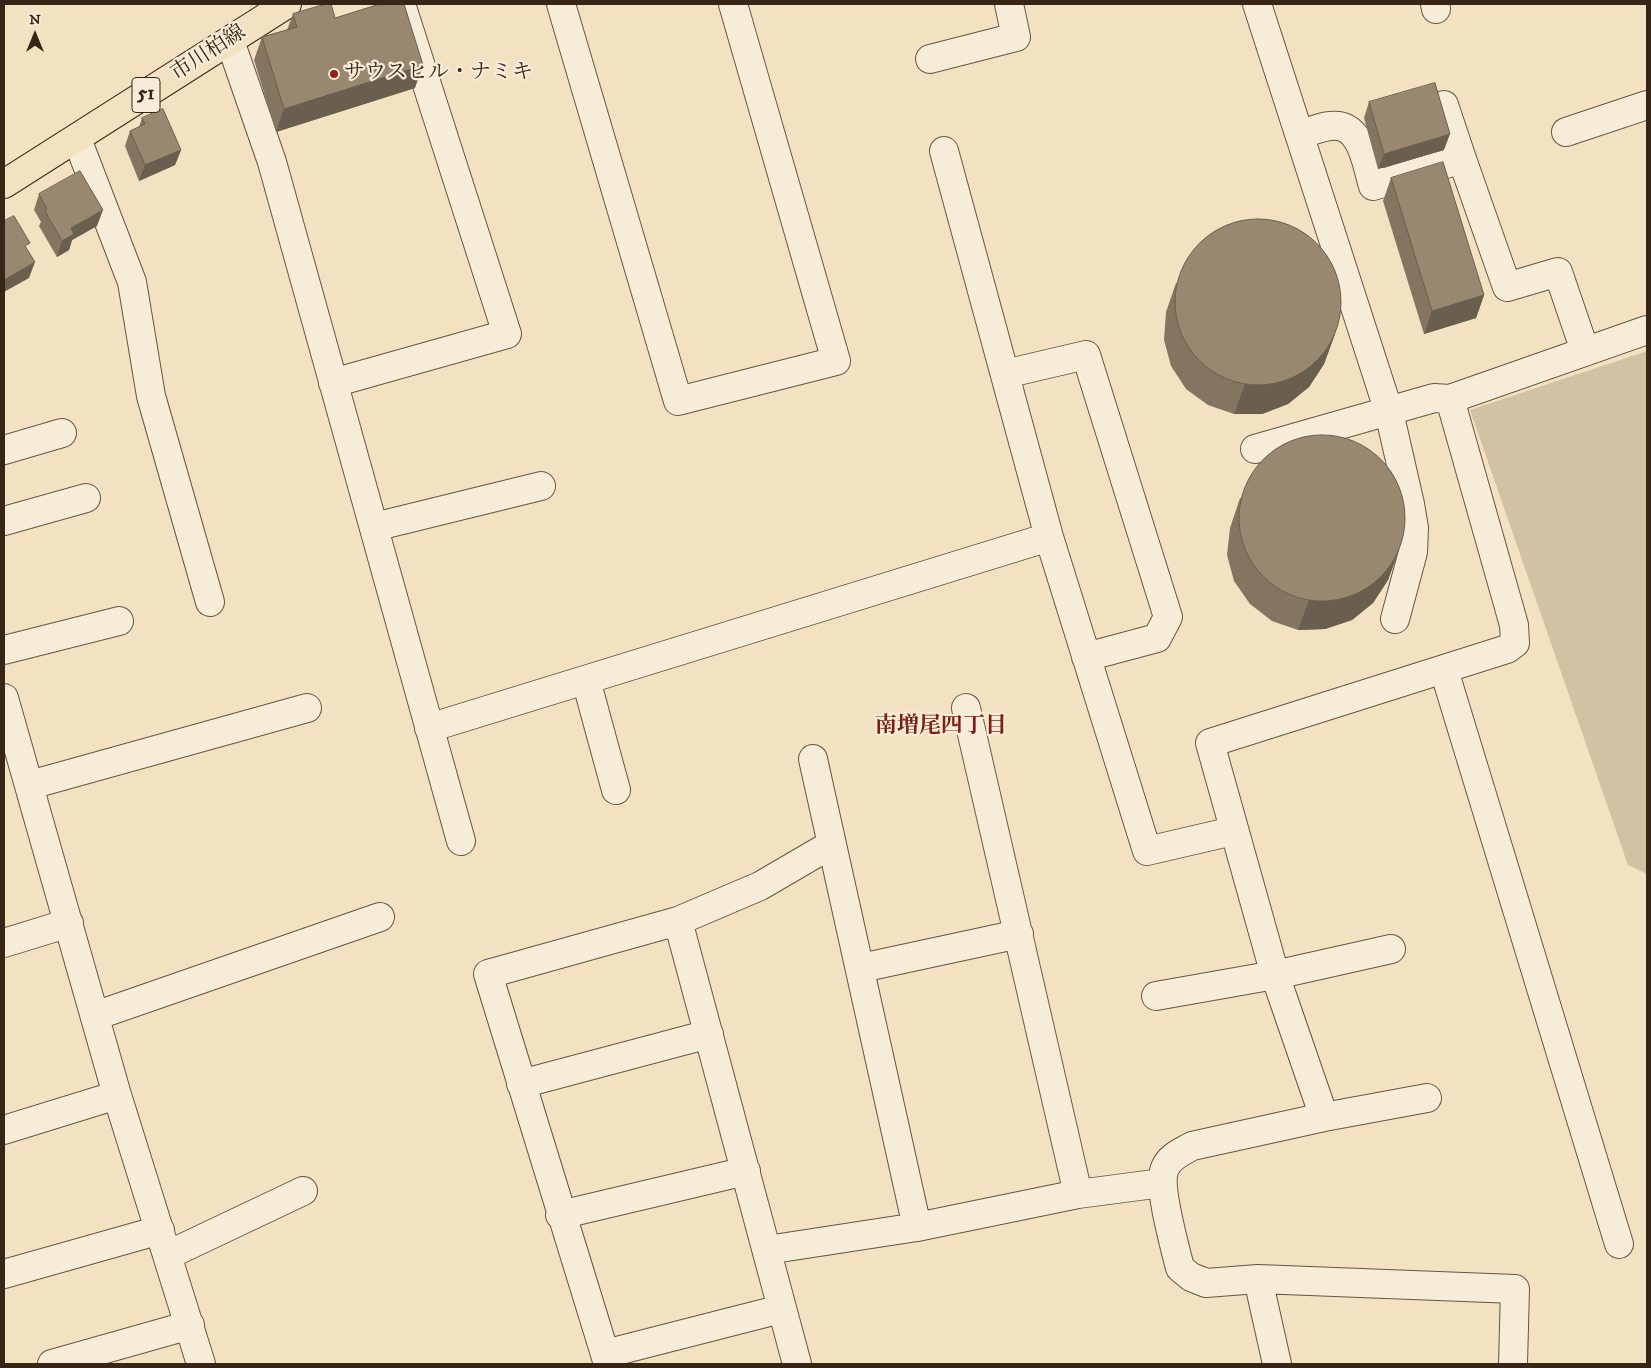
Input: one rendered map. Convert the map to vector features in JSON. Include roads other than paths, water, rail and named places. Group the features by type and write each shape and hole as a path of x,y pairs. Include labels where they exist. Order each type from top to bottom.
{"main road":[{"name":"市川柏線","path":"4,184 287,4"}],"street":[{"path":"333,383 507,334 401,4"},
{"path":"560,4 678,402 836,361 733,4"},
{"path":"930,59 1016,37 1009,4"},
{"path":"1257,4 1389,412 1414,528 1412,552 1395,618"},
{"path":"230,41 272,162 461,841"},
{"path":"1444,105 1507,287 1558,272 1585,352"},
{"path":"1566,132 1647,105"},
{"path":"1297,126 1342,126 1353,132 1360,144 1373,186 1462,159"},
{"path":"77,139 132,282 151,396 210,602"},
{"path":"944,150 1049,537 1147,851 1233,831"},
{"path":"1254,449 1434,398 1450,399 1647,330"},
{"path":"1005,374 1086,355 1168,617 1157,638 1086,657"},
{"path":"1324,1117 1275,975 1233,831 1210,743 1444,670 1507,649 1515,643 1514,626 1450,399"},
{"path":"4,450 62,433"},
{"path":"374,527 541,486"},
{"path":"4,521 86,498"},
{"path":"429,728 1049,537"},
{"path":"4,650 119,621"},
{"path":"1444,670 1619,1244"},
{"path":"586,680 616,790"},
{"path":"4,698 117,1095 201,1364"},
{"path":"30,784 307,708"},
{"path":"966,708 1078,1194"},
{"path":"812,759 861,968 917,1227"},
{"path":"781,1309 606,1359 560,1215 488,974 678,921 760,886 832,844"},
{"path":"95,1016 380,917"},
{"path":"678,921 796,1364"},
{"path":"4,943 68,923"},
{"path":"861,968 1019,934"},
{"path":"1156,996 1275,975 1391,950"},
{"path":"521,1084 709,1034"},
{"path":"4,1130 117,1095"},
{"path":"1427,1098 1324,1117 1192,1146 1174,1156 1165,1167 1162,1183 1180,1268 1191,1277 1206,1283 1258,1279 1515,1289 1513,1364"},
{"path":"560,1215 746,1171"},
{"path":"767,1250 917,1227 1078,1194 1162,1183"},
{"path":"4,1274 164,1243 303,1191"},
{"path":"1258,1279 1277,1364"},
{"path":"52,1364 190,1325"}],"place":[{"name":"サウスヒル・ナミキ","path":"334,74"}],"district":[{"name":"南増尾四丁目","path":"941,727"}]}
